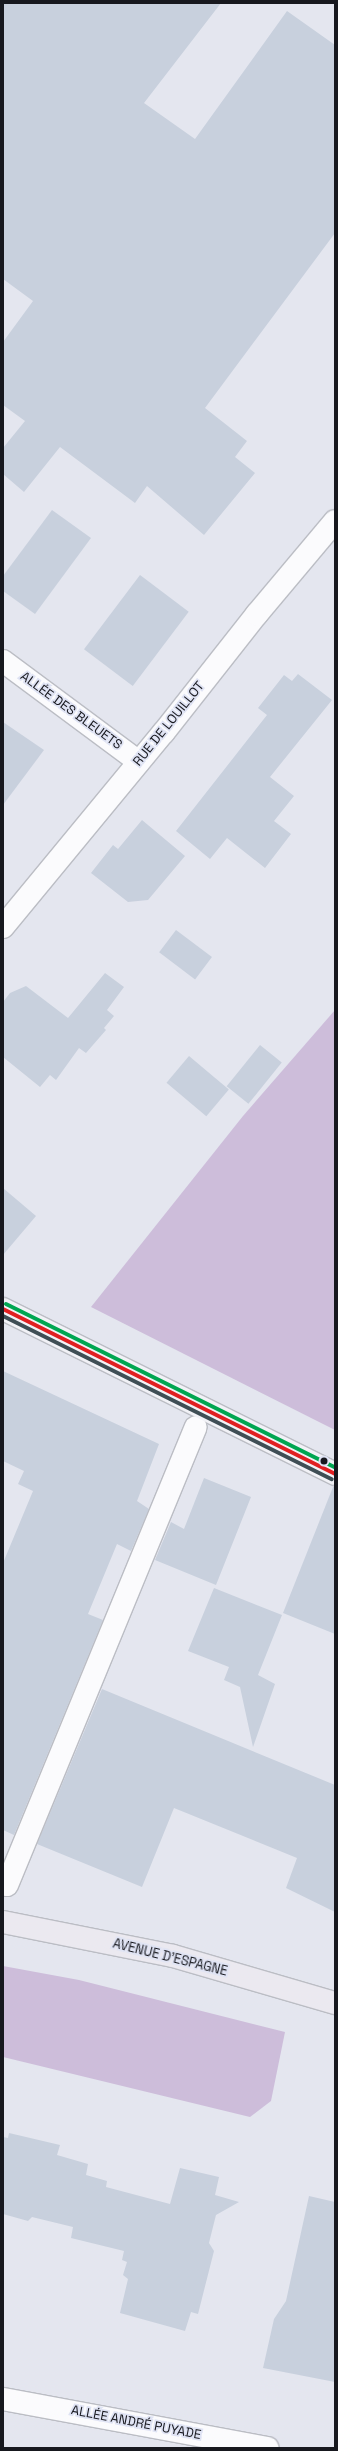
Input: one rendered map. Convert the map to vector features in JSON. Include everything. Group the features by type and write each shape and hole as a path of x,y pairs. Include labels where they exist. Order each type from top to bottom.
{"main road":[{"path":"3,1309 335,1474"},
{"name":"AVENUE D'ESPAGNE","path":"3,1922 173,1956 335,2003"}],"street":[{"name":"RUE DE LOUILLOT","path":"3,927 139,762 257,614 335,521"},
{"name":"ALLÉE DES BLEUETS","path":"3,661 139,762"},
{"path":"7,1885 196,1427"},
{"name":"ALLÉE ANDRÉ PUYADE","path":"3,2399 268,2448"}],"shaded area":[{"path":"335,1010 335,1430 91,1307 243,1116"},
{"path":"3,1966 79,1980 285,2032 271,2101 250,2117 3,2057"}],"building":[{"path":"3,3 221,3 144,103 195,139 287,11 335,45 335,233 205,408 247,441 235,457 255,473 204,535 147,486 135,503 60,447 24,492 3,474 3,448 25,421 3,405 3,342 33,301 3,279"},
{"path":"52,510 91,538 35,614 3,591 3,576"},
{"path":"140,575 189,612 133,686 84,649"},
{"path":"298,674 332,700 270,777 294,796 274,821 291,834 265,868 227,838 210,859 176,831 267,715 258,708 284,675 292,681"},
{"path":"3,722 44,750 3,805"},
{"path":"142,820 185,856 148,900 128,902 91,873 113,845 118,849"},
{"path":"176,930 212,957 195,979 159,952"},
{"path":"105,973 124,987 107,1010 114,1016 104,1028 106,1030 86,1053 79,1048 56,1080 50,1075 40,1087 3,1057 3,1002 10,993 26,986 68,1018"},
{"path":"260,1045 282,1063 248,1104 227,1086"},
{"path":"189,1056 229,1089 206,1116 167,1083"},
{"path":"3,1188 36,1216 3,1255"},
{"path":"3,1371 159,1444 137,1501 149,1509 131,1551 117,1544 88,1614 103,1620 14,1835 3,1830 3,1563 33,1491 18,1484 24,1471 3,1461"},
{"path":"204,1478 251,1497 216,1585 155,1560 171,1522 184,1529"},
{"path":"333,1487 335,1487 335,1634 283,1613"},
{"path":"214,1588 282,1615 258,1675 275,1684 253,1747 240,1687 224,1680 229,1667 188,1651"},
{"path":"102,1689 335,1785 335,1912 286,1888 297,1858 174,1808 142,1887 37,1844"},
{"path":"9,2133 60,2145 57,2155 88,2164 86,2175 107,2181 106,2187 170,2204 180,2168 219,2177 215,2195 239,2202 216,2215 209,2243 214,2251 198,2314 191,2312 185,2331 120,2313 128,2279 123,2275 127,2262 122,2260 124,2251 71,2238 73,2227 32,2217 28,2221 3,2214 3,2137 8,2138"},
{"path":"309,2196 335,2202 335,2382 263,2368 274,2319 286,2301"}],"transit line":[{"path":"6,1304 335,1467"},
{"path":"3,1309 335,1474"},
{"path":"3,1316 332,1479"}]}
